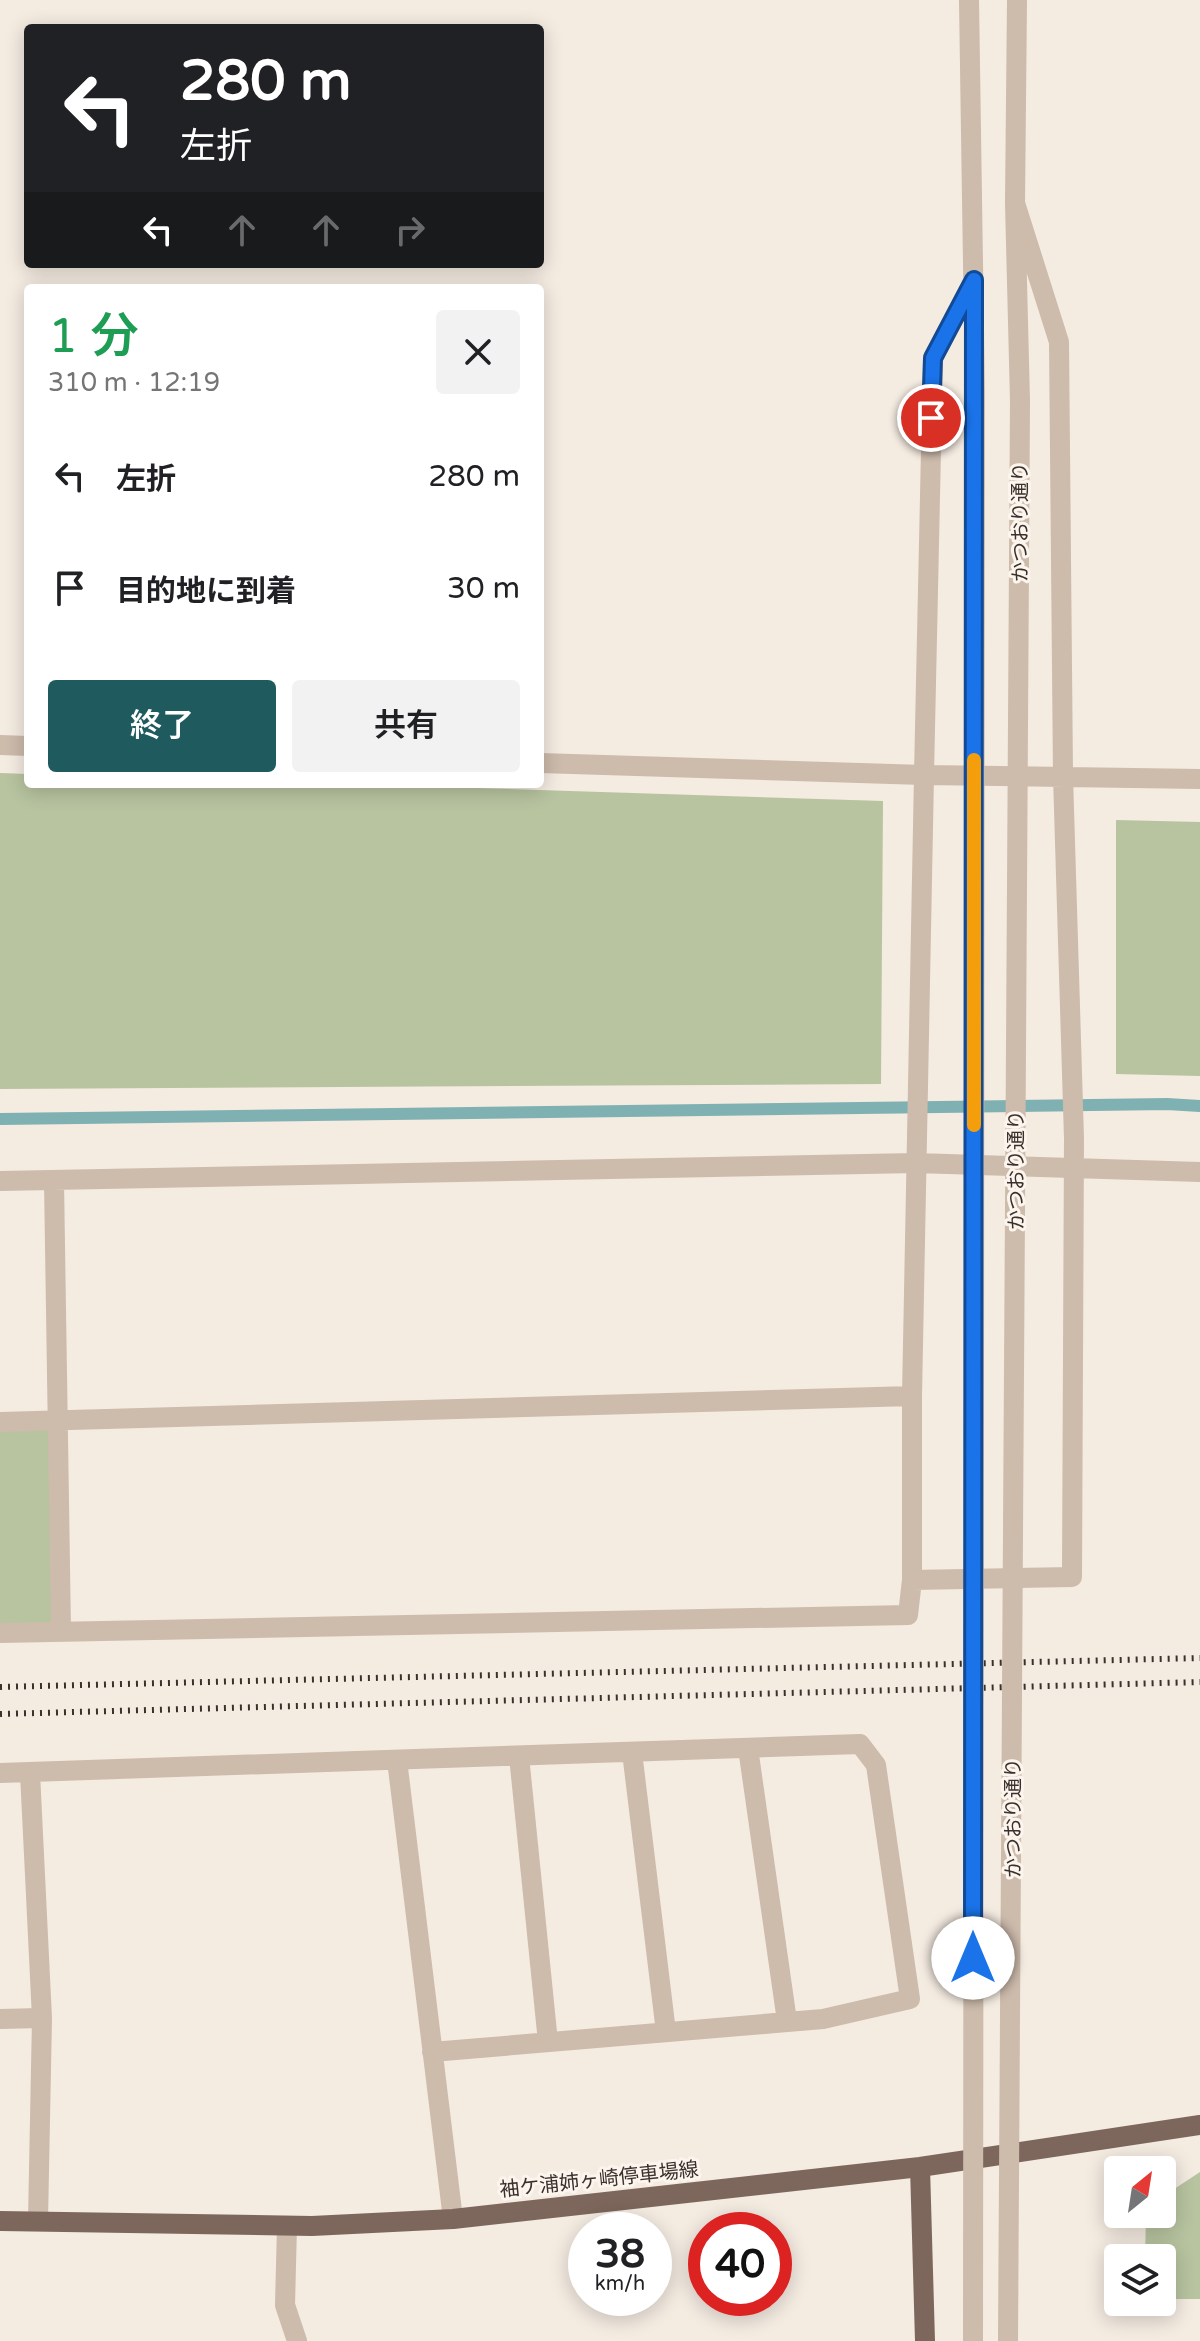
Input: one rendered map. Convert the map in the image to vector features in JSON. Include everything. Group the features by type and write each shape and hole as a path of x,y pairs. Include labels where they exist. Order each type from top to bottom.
{"main road":[{"name":"袖ケ浦姉ヶ崎停車場線","path":"0,2221 287,2226 453,2219 920,2167 1200,2125"},
{"path":"920,2167 925,2341"}],"street":[{"name":"かつおり通り","path":"969,0 975,395 973,2341"},
{"name":"かつおり通り","path":"1008,2341 1020,401 1015,203 1018,1"},
{"path":"912,1580 1072,1577 1074,1139 1063,776 1059,342 1015,203"},
{"path":"0,1633 908,1615 912,1580 916,1163 933,358 974,280"},
{"path":"0,745 24,746"},
{"path":"544,763 924,775 1200,779"},
{"path":"0,1181 916,1163 1200,1172"},
{"path":"54,1181 61,1631"},
{"path":"0,1422 912,1396"},
{"path":"0,1773 860,1744 876,1765 910,1999 823,2019 432,2052"},
{"path":"748,1748 787,2021"},
{"path":"632,1752 666,2032"},
{"path":"519,1756 548,2042"},
{"path":"397,1760 453,2219"},
{"path":"30,1773 42,2018 38,2221"},
{"path":"0,2019 42,2018"},
{"path":"287,2226 285,2305 297,2341"}],"green space":[{"path":"0,773 24,774 24,788 475,788 883,801 881,1084 0,1089"},
{"path":"1116,820 1200,822 1200,1076 1116,1074"},
{"path":"57,1421 61,1631 0,1633 0,1422"},
{"path":"1200,2172 1200,2299 1176,2299 1176,2244 1145,2244 1146,2228 1176,2228 1176,2188"}],"waterway":[{"path":"0,1119 1200,1106"}],"railway":[{"path":"0,1687 1200,1658"},
{"path":"0,1714 1200,1682"}],"slow traffic":[{"path":"974,760 974,1125"}],"route":[{"path":"931,418 933,358 974,280 973,1958"}]}
